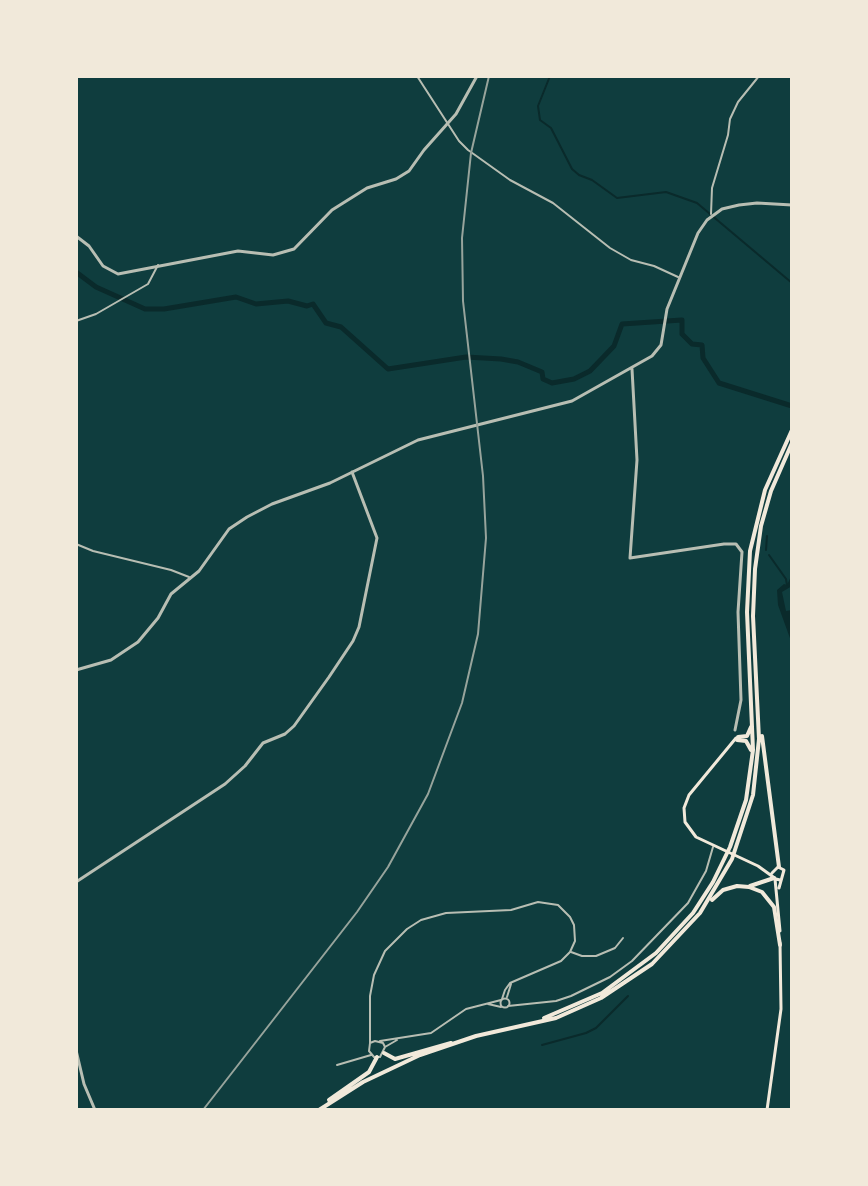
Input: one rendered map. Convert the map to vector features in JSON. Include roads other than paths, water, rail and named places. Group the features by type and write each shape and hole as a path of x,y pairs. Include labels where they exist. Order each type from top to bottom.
{"highway":[{"path":"733,848 752,765 753,720 747,612 750,551 765,490 792,430"},
{"path":"777,868 759,710 753,616 761,526 771,491 792,443"},
{"path":"688,928 717,888 749,812 756,777 759,710"},
{"path":"735,740 749,734 753,720"},
{"path":"735,740 745,740 750,745 752,765"},
{"path":"531,1023 602,993 650,959 693,913 729,858"},
{"path":"749,887 775,878"},
{"path":"319,1110 376,1075 453,1043 556,1018 601,998 645,970 719,893 737,886 762,892 774,907 780,945"},
{"path":"385,1050 395,1059 446,1042 453,1043"},
{"path":"319,1110 369,1072 374,1056"}],"main road":[{"path":"735,740 689,795 684,811 685,822 691,833 758,866 775,878"},
{"path":"758,866 785,872 775,878"},
{"path":"767,1110 781,1009 777,868"}],"street":[{"path":"417,76 468,150 510,180 553,203 610,248 631,260 654,266 679,278"},
{"path":"76,236 112,273 122,274 238,251 273,255 294,249 332,210 367,188 396,179 409,171 449,124 477,76"},
{"path":"711,216 712,188 730,118 738,102 759,76"},
{"path":"76,670 111,660 138,642 158,618 171,594 208,561 236,523 418,440 572,401 632,369 652,356 661,345 664,321 679,278 699,231 711,216 722,209 750,204 792,205"},
{"path":"76,321 96,314 148,284 158,265"},
{"path":"632,369 637,460 630,558 724,544 736,544 742,552 738,612 741,700 735,740"},
{"path":"76,882 225,784 245,766 263,743 285,734 301,717 345,653 359,627 377,538 352,472"},
{"path":"76,544 189,577"},
{"path":"487,1004 502,1007 556,1001 581,993 610,977 632,961 688,903 706,871 714,846"},
{"path":"358,1057 370,1043 370,993 381,958 402,933 434,916 453,912 511,910 538,902 550,902 565,910 574,925 575,941 570,952 561,961 511,983 505,990 502,1007"},
{"path":"570,952 596,956 615,948 623,938"},
{"path":"508,1006 511,983"},
{"path":"370,1043 431,1033 466,1009 502,1000 521,1004"},
{"path":"370,1025 385,1050"},
{"path":"337,1065 358,1057 374,1056 402,1039"},
{"path":"368,1048 374,1056"},
{"path":"76,1050 84,1084 95,1110"}],"water":[{"path":"792,574 792,586 782,592 786,611 792,610 792,660 791,641 778,605 777,590 787,585"}],"waterway":[{"path":"550,76 538,106 540,120 551,128 572,169 579,175 592,180 617,198 666,192 697,203 792,283"},
{"path":"76,272 96,287 145,309 164,309 236,297 256,304 288,301 307,306 313,304 326,323 341,327 388,369 466,357 501,359 542,372 543,379 552,383 574,379 590,371 614,346 622,324 682,320 682,334 692,344 702,345 703,358 719,383 792,406"},
{"path":"766,550 767,536"},
{"path":"769,555 787,585"},
{"path":"542,1045 596,1028 628,996"}],"railway":[{"path":"203,1110 357,912 388,867 428,794 462,703 478,634 486,538 483,476 463,301 462,238 471,153 489,76"}]}
